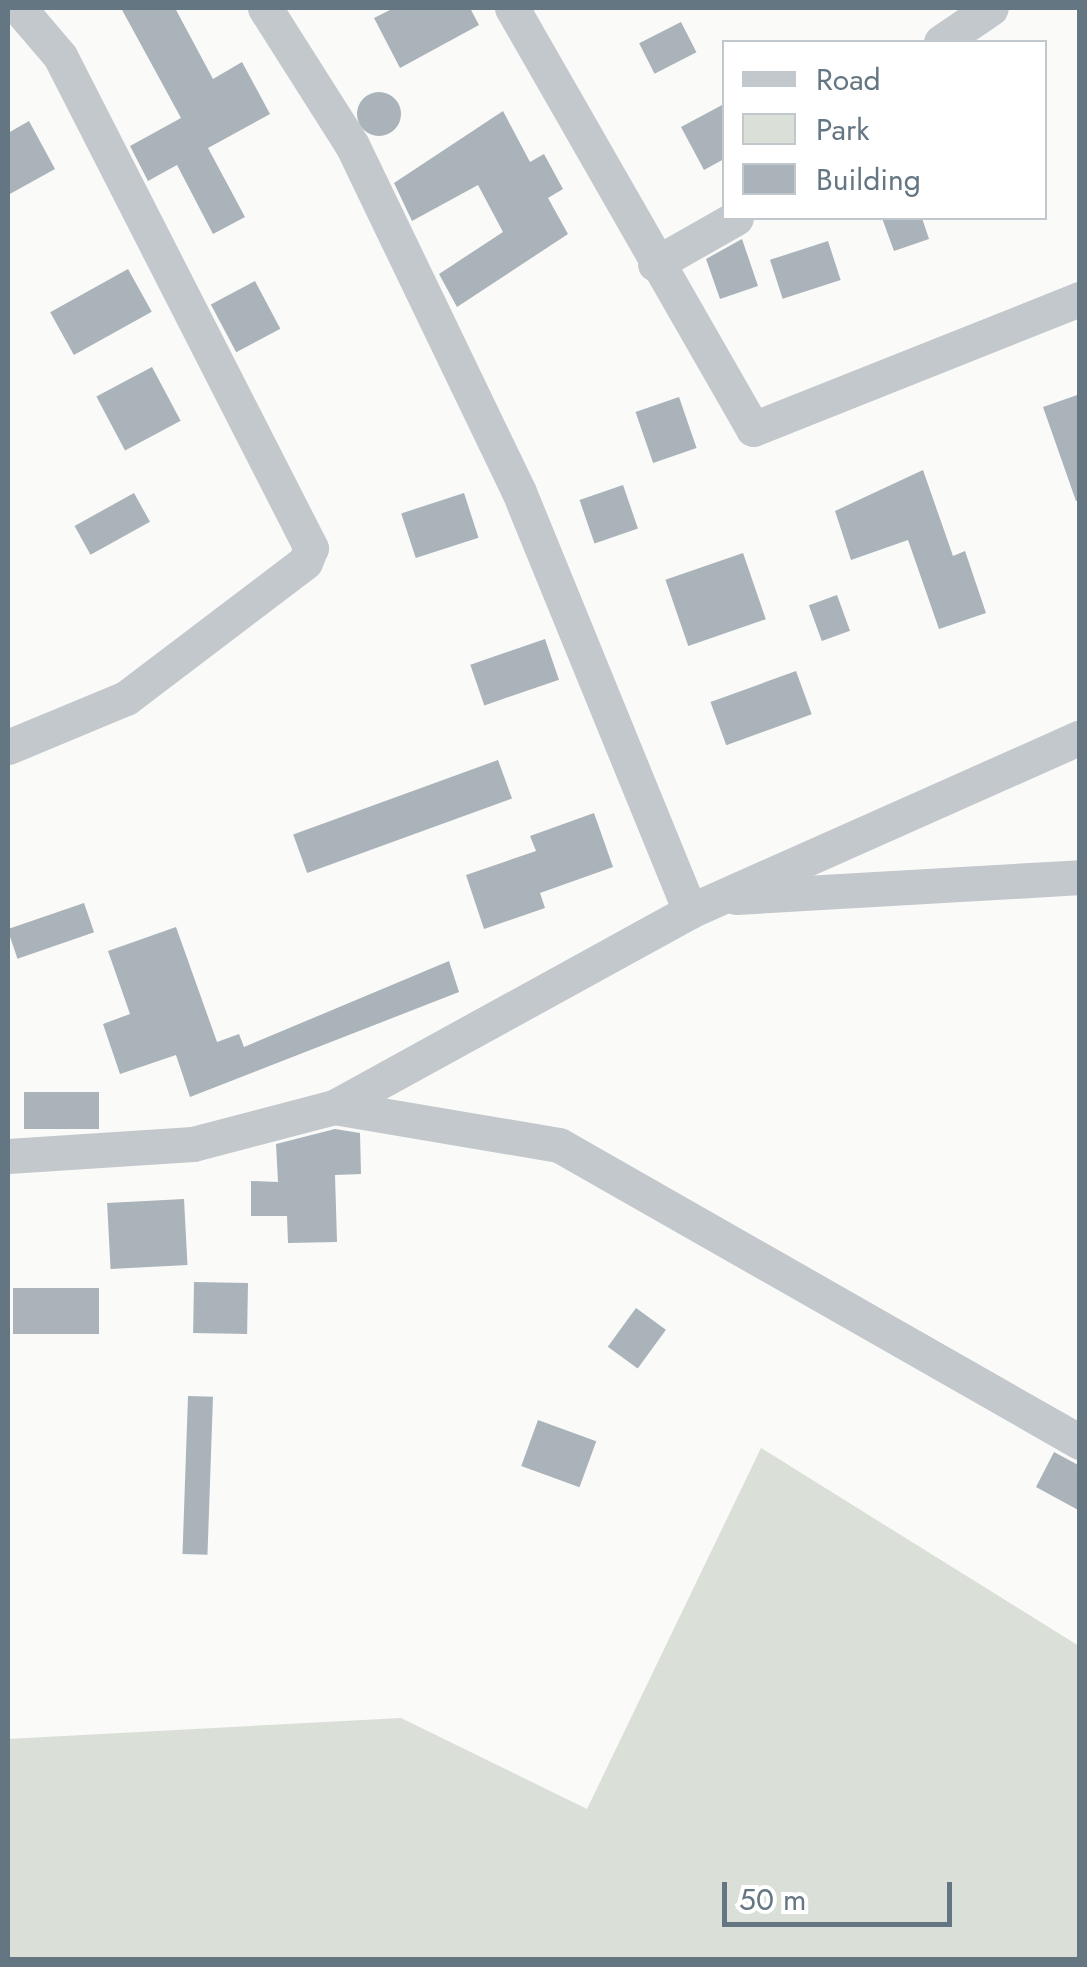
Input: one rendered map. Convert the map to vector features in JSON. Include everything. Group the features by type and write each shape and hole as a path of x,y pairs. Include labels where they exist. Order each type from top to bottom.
{"street":[{"path":"8,747 126,698 305,562 311,548 60,56 19,8"},
{"path":"265,8 352,145 519,492 690,912"},
{"path":"512,8 753,430 1080,299"},
{"path":"944,40 990,8"},
{"path":"655,264 732,220"},
{"path":"8,1151 193,1144 334,1108 690,912 1080,737"},
{"path":"724,896 1080,877"},
{"path":"334,1108 559,1145 1080,1442"}],"green space":[{"path":"761,1448 1079,1646 1079,1959 8,1959 8,1739 401,1718 587,1809"}],"building":[{"path":"121,8 175,8 213,79 242,62 270,114 208,148 245,217 213,234 177,165 148,181 130,146 181,118"},
{"path":"394,8 470,8 479,25 400,68 374,18"},
{"path":"681,22 696,52 655,74 639,43"},
{"path":"379,92 394,99 401,114 394,129 379,136 364,129 357,114 364,99"},
{"path":"722,105 722,160 704,170 681,127"},
{"path":"503,111 530,162 544,154 563,189 548,198 568,234 457,307 439,274 503,232 478,185 412,221 394,183"},
{"path":"29,121 55,169 8,195 8,133"},
{"path":"883,220 923,220 929,239 894,251"},
{"path":"742,239 758,286 720,299 706,259"},
{"path":"828,241 841,280 783,299 770,260"},
{"path":"128,269 152,312 74,355 50,312"},
{"path":"255,281 280,329 236,352 211,304"},
{"path":"152,367 181,421 125,450 96,397"},
{"path":"1080,394 1080,500 1076,501 1043,407"},
{"path":"679,397 697,448 653,463 636,412"},
{"path":"923,470 953,556 965,551 986,613 939,629 908,540 851,560 835,511"},
{"path":"623,485 638,528 594,543 580,500"},
{"path":"134,493 150,522 91,555 75,526"},
{"path":"464,493 479,538 416,558 401,513"},
{"path":"743,553 766,619 688,646 665,580"},
{"path":"837,595 850,631 822,641 809,605"},
{"path":"545,639 559,680 484,705 470,665"},
{"path":"796,671 812,714 726,745 710,702"},
{"path":"498,760 512,799 307,873 293,835"},
{"path":"594,813 613,867 540,893 545,908 484,929 466,875 536,851 530,836"},
{"path":"84,903 94,932 18,959 8,929"},
{"path":"176,927 217,1042 239,1034 244,1047 449,961 459,992 190,1097 176,1055 120,1074 103,1024 130,1014 108,951"},
{"path":"24,1092 99,1092 99,1129 24,1129"},
{"path":"335,1129 360,1133 361,1174 335,1175 337,1242 288,1243 287,1216 251,1216 251,1181 278,1182 276,1144"},
{"path":"184,1199 187,1265 111,1269 107,1203"},
{"path":"194,1282 248,1283 247,1334 193,1333"},
{"path":"13,1288 99,1288 99,1334 13,1334"},
{"path":"636,1308 666,1330 638,1369 608,1347"},
{"path":"188,1396 213,1397 207,1555 182,1554"},
{"path":"538,1420 596,1441 580,1487 521,1466"},
{"path":"1054,1452 1080,1466 1080,1511 1036,1487"}]}
